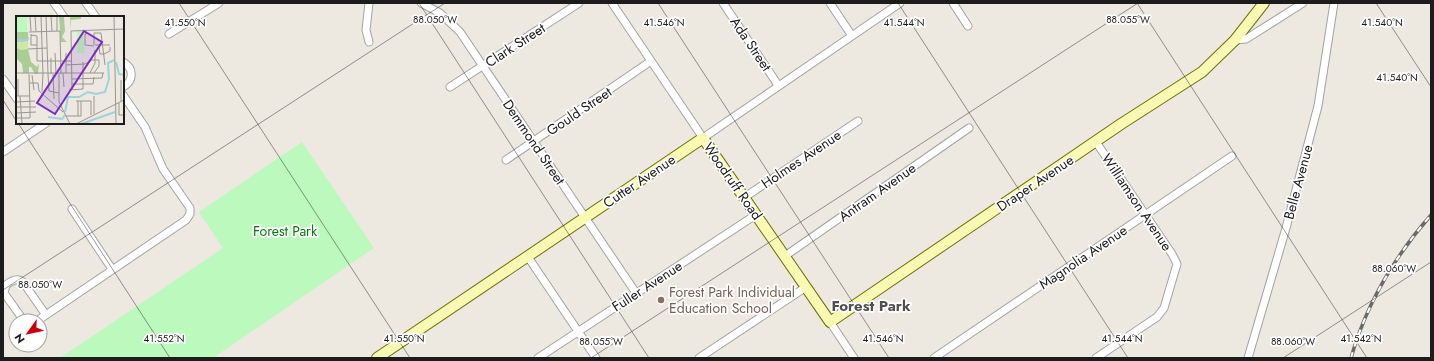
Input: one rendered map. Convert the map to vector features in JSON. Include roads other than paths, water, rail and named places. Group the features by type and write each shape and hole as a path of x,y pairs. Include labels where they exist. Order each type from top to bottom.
{"street":[{"path":"54,3 63,16"},
{"path":"86,3 95,16"},
{"path":"169,34 219,3"},
{"path":"369,3 366,30 369,42"},
{"name":"Demmond Street","path":"421,3 440,13 460,32 482,67 636,293"},
{"name":"Clark Street","path":"450,87 579,3"},
{"name":"Woodruff Road","path":"612,3 854,358"},
{"name":"Ada Street","path":"723,3 778,85"},
{"path":"830,3 852,36"},
{"name":"Cutter Avenue","path":"377,358 528,257 900,3"},
{"path":"953,3 968,26"},
{"name":"Draper Avenue","path":"830,322 1202,72 1235,40 1264,3"},
{"name":"Draper Avenue","path":"1235,40 1251,36 1303,3"},
{"name":"Belle Avenue","path":"1248,358 1286,228 1318,106 1334,3"},
{"name":"Gould Street","path":"506,160 651,61"},
{"path":"124,62 130,68 132,77 127,85 124,86"},
{"path":"3,79 16,98"},
{"path":"48,314 186,220 190,214 190,208 163,169 145,127 124,96"},
{"name":"Holmes Avenue","path":"745,197 858,121"},
{"path":"3,152 35,126"},
{"name":"Antram Avenue","path":"784,256 969,128"},
{"name":"Williamson Avenue","path":"1096,142 1146,214 1177,264 1164,308 1157,317 1096,358"},
{"name":"Magnolia Avenue","path":"934,358 1232,156"},
{"path":"72,209 112,269"},
{"name":"Fuller Avenue","path":"538,358 756,214"},
{"path":"528,257 596,358"},
{"path":"18,313 4,292 6,285 12,281 18,280 23,282 45,313"},
{"path":"699,358 806,287"}],"railway":[{"path":"1351,358 1357,338 1373,300 1383,282 1405,247 1431,215"}],"place":[{"name":"Forest Park Individual Education School","path":"661,300"}],"district":[{"name":"Forest Park","path":"871,306"}]}
